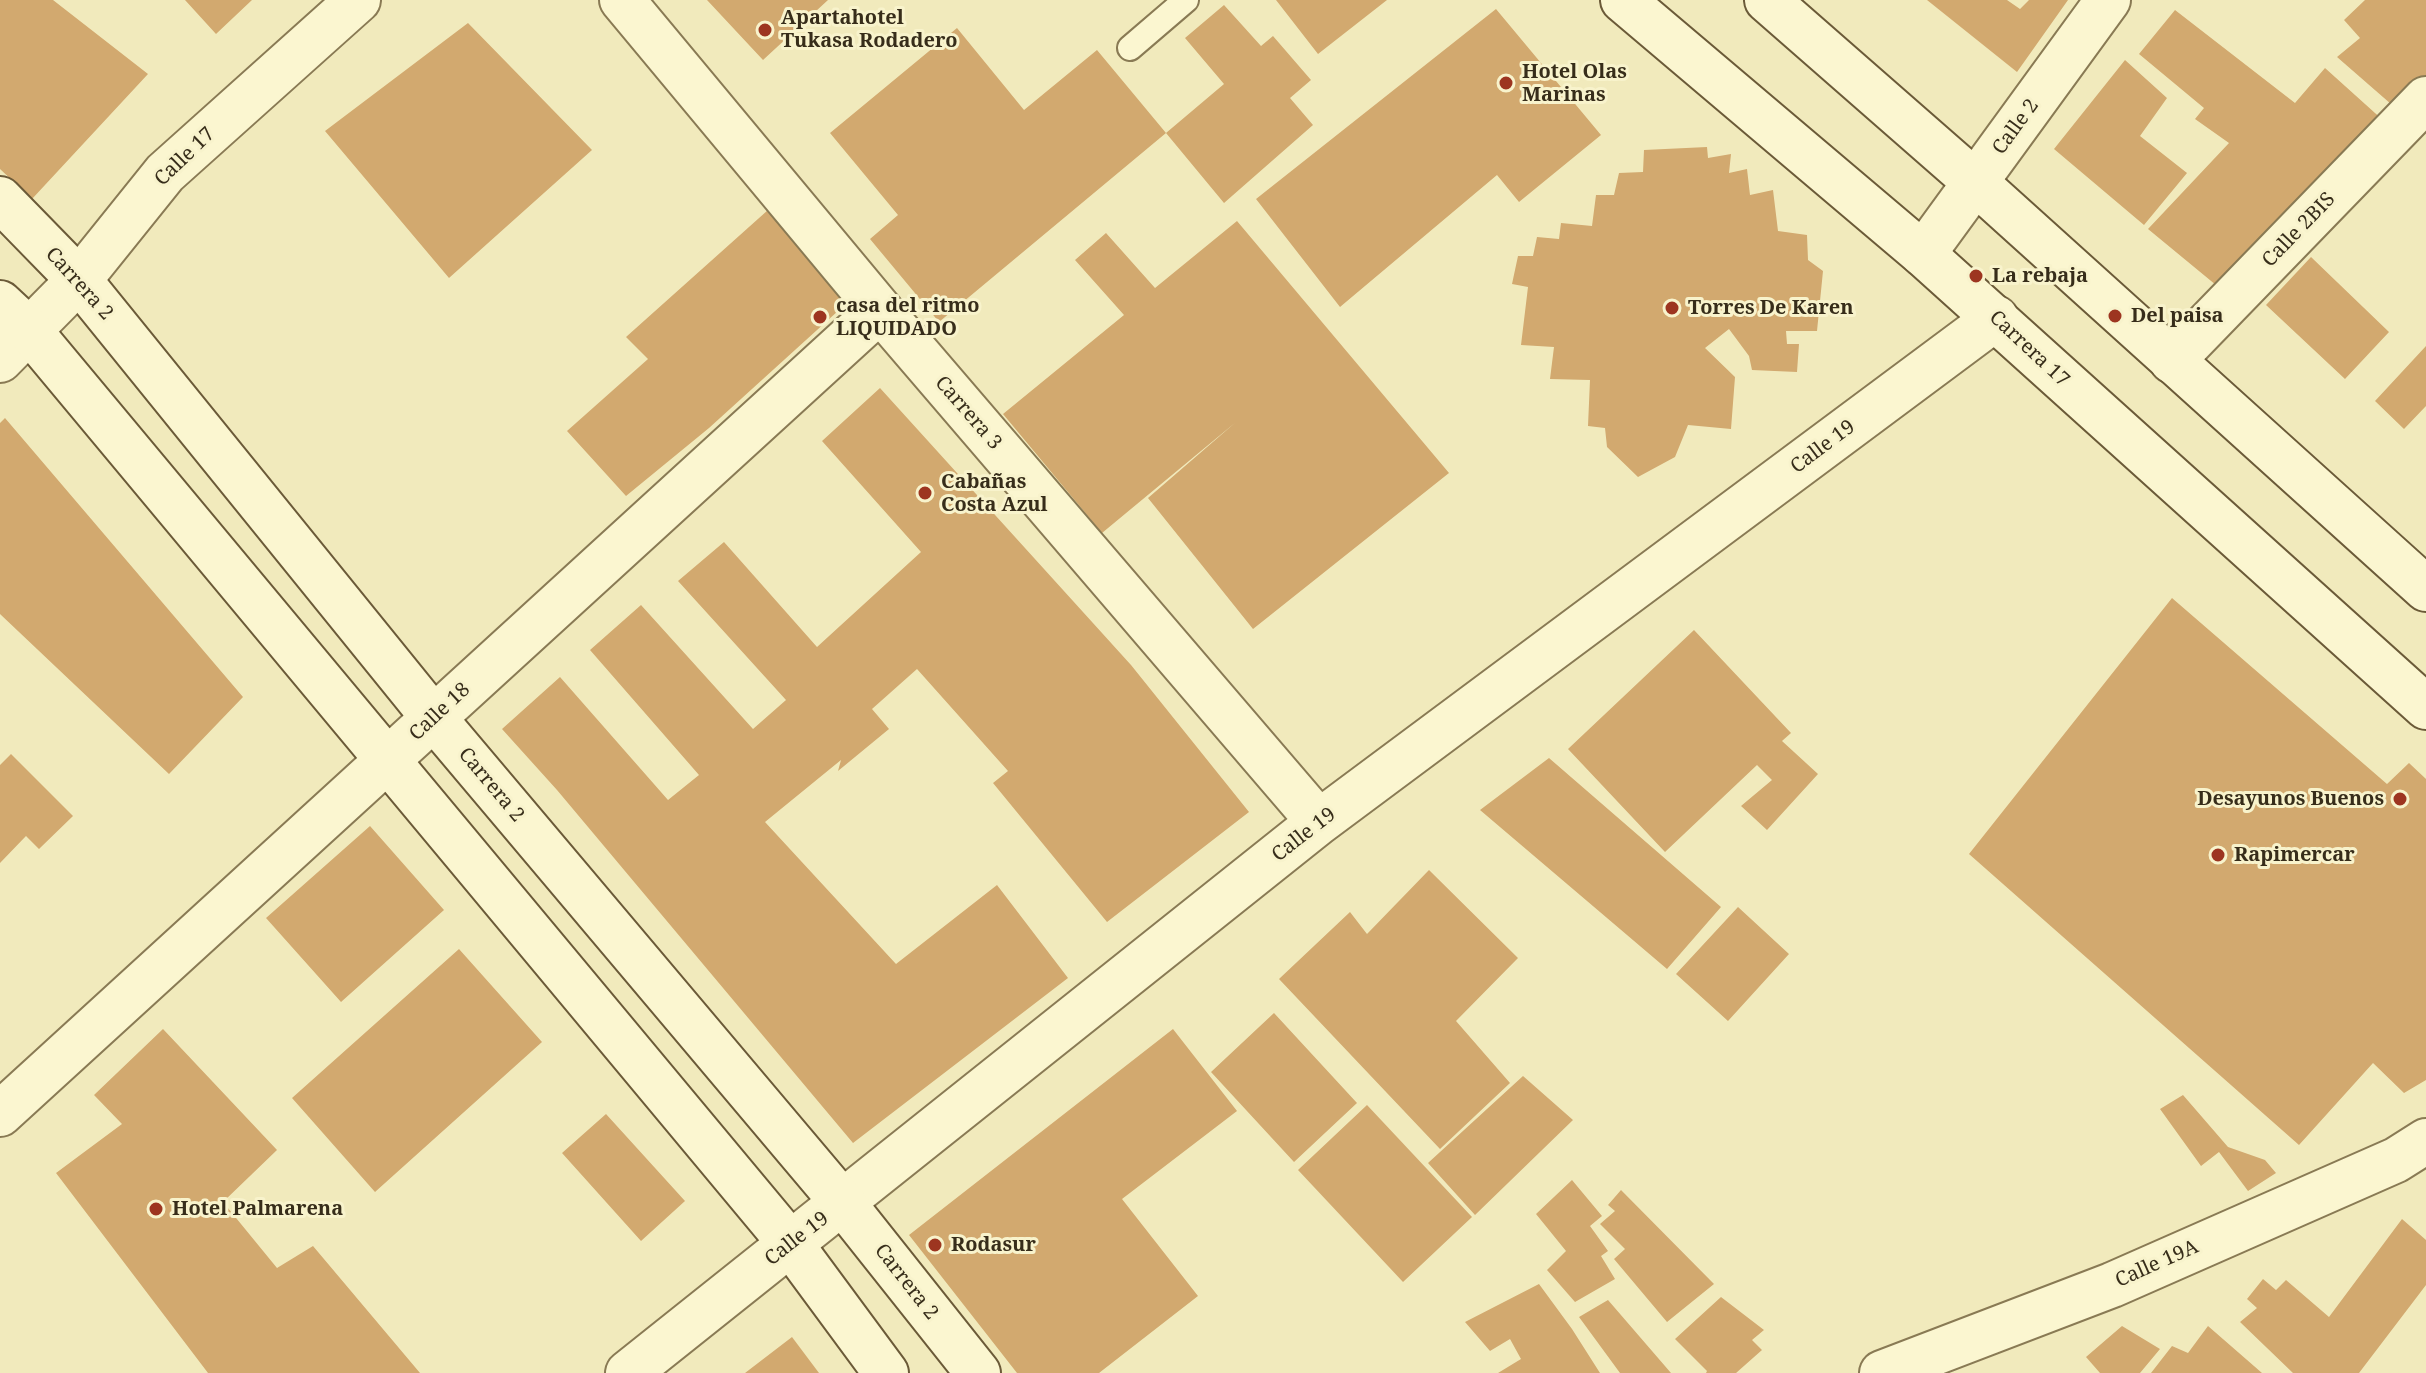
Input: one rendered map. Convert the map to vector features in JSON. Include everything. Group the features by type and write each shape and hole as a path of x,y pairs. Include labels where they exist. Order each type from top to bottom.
{"street":[{"name":"Calle 17","path":"7,332 79,280 165,173 358,0"},
{"name":"Carrera 3","path":"622,0 880,310 1319,822"},
{"name":"Carrera 17","path":"1623,0 1996,318 2426,707"},
{"path":"1767,0 1975,182 2426,589"},
{"name":"Calle 2","path":"1923,254 2108,0"},
{"name":"Calle 2BIS","path":"2172,361 2426,99"},
{"name":"Carrera 2","path":"0,199 79,280 433,717 843,1203 978,1373"},
{"name":"Calle 18","path":"0,1114 880,310"},
{"name":"Calle 19","path":"628,1373 1319,822 1996,318"},
{"path":"7,332 389,760 790,1243 886,1373"},
{"name":"Calle 19A","path":"1882,1373 2112,1285 2396,1160 2426,1141"}],"lane":[{"path":"1130,48 1186,0"}],"building":[{"path":"0,0 53,0 148,74 32,199 0,169"},
{"path":"185,0 252,0 216,34"},
{"name":"Apartahotel Tukasa Rodadero","path":"707,0 828,0 763,60"},
{"path":"1276,0 1387,0 1318,54"},
{"path":"1927,0 2007,0 2020,9 2029,0 2068,0 2017,72"},
{"path":"2365,0 2426,0 2426,83 2399,111 2337,57 2360,38 2344,20"},
{"path":"1224,5 1261,46 1273,36 1311,80 1290,98 1313,125 1224,203 1166,133 1224,84 1185,38"},
{"path":"1496,9 1601,135 1519,202 1497,175 1340,307 1256,199"},
{"path":"2175,10 2295,103 2325,68 2385,122 2222,290 2148,229 2229,143 2195,119 2204,108 2139,54"},
{"path":"468,23 592,150 449,278 325,131"},
{"path":"957,28 1024,110 1097,50 1166,133 939,322 870,239 898,215 830,133"},
{"path":"2125,60 2167,98 2140,136 2187,173 2144,225 2054,149"},
{"name":"Torres De Karen","path":"1707,147 1708,158 1731,154 1729,173 1747,169 1750,195 1773,190 1778,231 1807,235 1808,260 1823,271 1817,331 1786,331 1787,344 1799,344 1797,372 1752,370 1749,356 1729,329 1705,348 1735,377 1731,429 1688,425 1675,457 1638,477 1607,447 1605,428 1588,426 1590,380 1550,379 1554,347 1521,345 1528,287 1512,284 1518,256 1533,256 1537,237 1559,239 1561,223 1592,226 1596,195 1614,195 1619,173 1643,172 1644,150"},
{"path":"768,210 849,301 709,428 626,496 567,431 648,359 626,337"},
{"path":"1237,221 1449,473 1253,629 1148,498 1236,422 1102,533 1003,414 1124,315 1075,260 1106,233 1155,288"},
{"path":"2311,257 2389,332 2345,379 2266,305"},
{"path":"2426,346 2426,406 2404,429 2375,401"},
{"path":"880,388 1131,665 1249,812 1107,922 993,783 1008,771 917,669 872,709 889,729 838,771 841,760 765,822 896,964 997,885 1068,978 853,1143 557,790 502,729 560,677 668,800 699,775 590,650 641,605 753,729 786,700 678,581 724,542 817,647 921,552 822,441"},
{"path":"5,418 243,697 169,774 0,614 0,423"},
{"path":"2172,598 2387,784 2409,763 2426,779 2426,1080 2404,1093 2373,1063 2299,1145 1969,854"},
{"path":"1694,630 1791,733 1782,741 1818,774 1767,830 1741,806 1772,780 1757,765 1665,852 1568,749"},
{"path":"11,754 73,816 39,849 26,836 0,863 0,765"},
{"path":"1549,758 1721,907 1667,969 1480,810"},
{"path":"370,826 444,910 341,1002 266,918"},
{"path":"1429,870 1518,958 1456,1021 1510,1083 1440,1149 1279,979 1350,912 1367,934"},
{"path":"1738,907 1789,954 1728,1021 1676,974"},
{"path":"459,949 542,1042 375,1192 292,1098"},
{"path":"1274,1013 1357,1103 1294,1162 1211,1072"},
{"name":"Hotel Palmarena","path":"163,1029 277,1150 223,1202 277,1268 313,1246 420,1373 208,1373 56,1173 122,1124 94,1095"},
{"path":"1173,1029 1237,1111 1122,1199 1198,1296 1099,1373 1017,1373 909,1235"},
{"path":"1523,1076 1573,1120 1475,1215 1428,1163"},
{"path":"2183,1095 2228,1147 2265,1160 2276,1173 2248,1191 2219,1152 2201,1166 2160,1109"},
{"path":"1367,1105 1472,1217 1403,1282 1298,1170"},
{"path":"606,1114 685,1201 641,1241 562,1153"},
{"path":"1572,1180 1602,1216 1590,1226 1608,1251 1601,1256 1615,1279 1575,1302 1547,1270 1566,1251 1536,1214"},
{"path":"1621,1190 1714,1284 1667,1322 1614,1259 1625,1249 1600,1224 1615,1211 1608,1205"},
{"path":"2402,1219 2426,1240 2426,1285 2359,1373 2293,1373 2240,1322 2257,1308 2247,1299 2263,1279 2276,1290 2286,1280 2329,1317"},
{"path":"1539,1284 1600,1373 1498,1373 1521,1359 1510,1339 1490,1351 1465,1322"},
{"path":"1721,1297 1764,1330 1752,1340 1762,1350 1736,1373 1706,1373 1675,1339"},
{"path":"1608,1300 1671,1373 1620,1373 1579,1317"},
{"path":"2122,1326 2160,1349 2140,1373 2100,1373 2086,1357"},
{"path":"2208,1326 2262,1373 2151,1373 2172,1346 2188,1353"},
{"path":"792,1337 819,1373 745,1373"}],"place":[{"name":"Apartahotel Tukasa Rodadero","path":"765,30"},
{"name":"Hotel Olas Marinas","path":"1506,83"},
{"name":"La rebaja","path":"1976,276"},
{"name":"Torres De Karen","path":"1672,308"},
{"name":"Del paisa","path":"2115,316"},
{"name":"casa del ritmo LIQUIDADO","path":"820,317"},
{"name":"Cabañas Costa Azul","path":"925,493"},
{"name":"Desayunos Buenos","path":"2400,799"},
{"name":"Rapimercar","path":"2218,855"},
{"name":"Hotel Palmarena","path":"156,1209"},
{"name":"Rodasur","path":"935,1245"}]}
